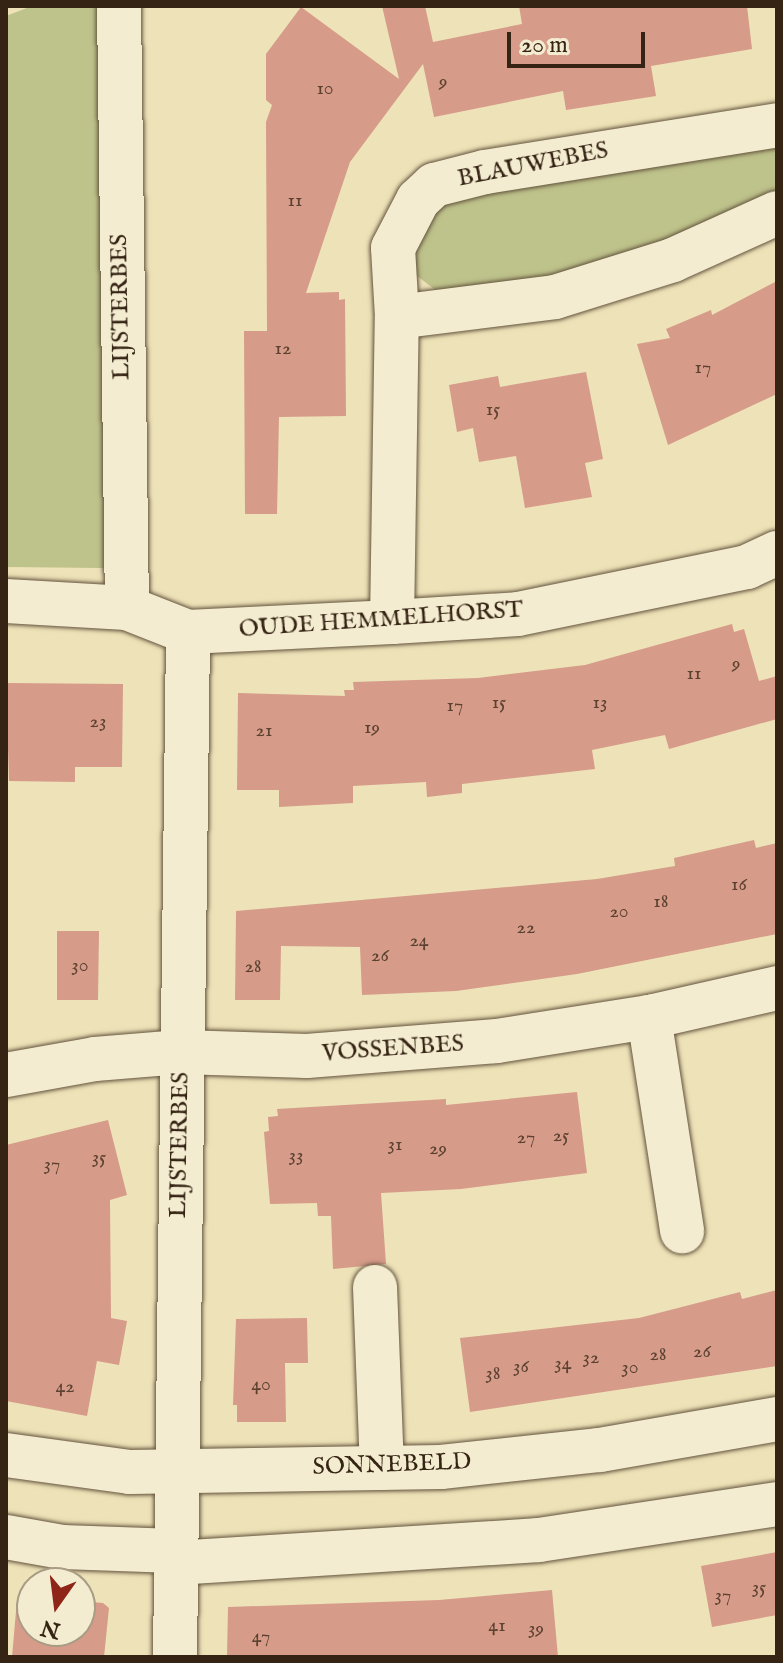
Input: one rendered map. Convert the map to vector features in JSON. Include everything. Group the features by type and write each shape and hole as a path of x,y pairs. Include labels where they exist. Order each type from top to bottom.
{"street":[{"name":"LIJSTERBES","path":"119,6 127,608"},
{"name":"BLAUWEBES","path":"392,622 397,317 393,248 406,217 434,185 669,138 777,125"},
{"path":"397,317 555,297 673,260 777,213"},
{"name":"OUDE HEMMELHORST","path":"6,601 127,608 188,632 392,622 518,614 747,567 777,553"},
{"name":"LIJSTERBES","path":"175,1657 188,632"},
{"name":"VOSSENBES","path":"6,1075 95,1059 181,1052 307,1056 497,1041 649,1017 777,988"},
{"path":"649,1017 682,1231"},
{"path":"375,1287 382,1468"},
{"name":"SONNEBELD","path":"6,1455 101,1469 441,1467 600,1450 777,1419"},
{"path":"6,1537 62,1547 175,1557 539,1540 777,1504"}],"green space":[{"path":"32,6 102,6 105,15 104,568 6,567 6,16"},
{"path":"777,137 777,199 593,274 437,291 413,273 410,243 438,199"}],"building":[{"path":"382,6 425,6 433,42 522,24 519,6 747,6 752,49 651,66 656,96 566,110 563,91 434,117 423,64 350,162 306,293 339,292 339,300 345,299 346,416 279,417 277,514 245,514 244,331 267,331 266,122 272,105 266,100 266,54 301,7 399,79"},
{"path":"777,281 777,394 668,445 637,344 670,338 666,329 711,310 712,315"},
{"path":"586,372 603,459 585,463 592,497 525,508 516,456 479,462 473,428 457,432 449,385 498,376 500,387"},
{"path":"732,624 734,632 744,629 759,681 777,676 777,719 669,749 665,735 592,750 595,769 462,784 462,793 427,797 426,782 353,786 353,803 279,807 279,790 237,790 238,693 345,696 344,690 354,690 353,682 478,678 585,665"},
{"path":"6,683 123,684 122,767 75,767 75,782 9,781"},
{"path":"754,840 756,848 777,843 777,934 577,974 456,991 362,995 360,947 281,946 280,1000 235,1000 236,911 597,879 675,866 674,858"},
{"path":"57,931 99,931 98,1000 57,1000"},
{"path":"577,1092 587,1173 461,1189 381,1193 386,1264 333,1269 331,1216 318,1216 317,1203 270,1204 264,1132 269,1131 268,1117 278,1116 277,1109 446,1099 446,1105"},
{"path":"108,1120 127,1195 110,1200 111,1318 127,1321 119,1365 97,1361 87,1416 6,1401 6,1145"},
{"path":"777,1290 777,1366 470,1412 460,1338 639,1318 740,1292 742,1299"},
{"path":"307,1318 308,1363 285,1363 286,1422 237,1422 237,1405 233,1405 236,1319"},
{"path":"777,1552 777,1615 712,1627 701,1566"},
{"path":"552,1590 558,1657 227,1657 228,1607 439,1600"},
{"path":"96,1602 109,1608 104,1657 12,1657 16,1611 16,1647 96,1647"}]}
